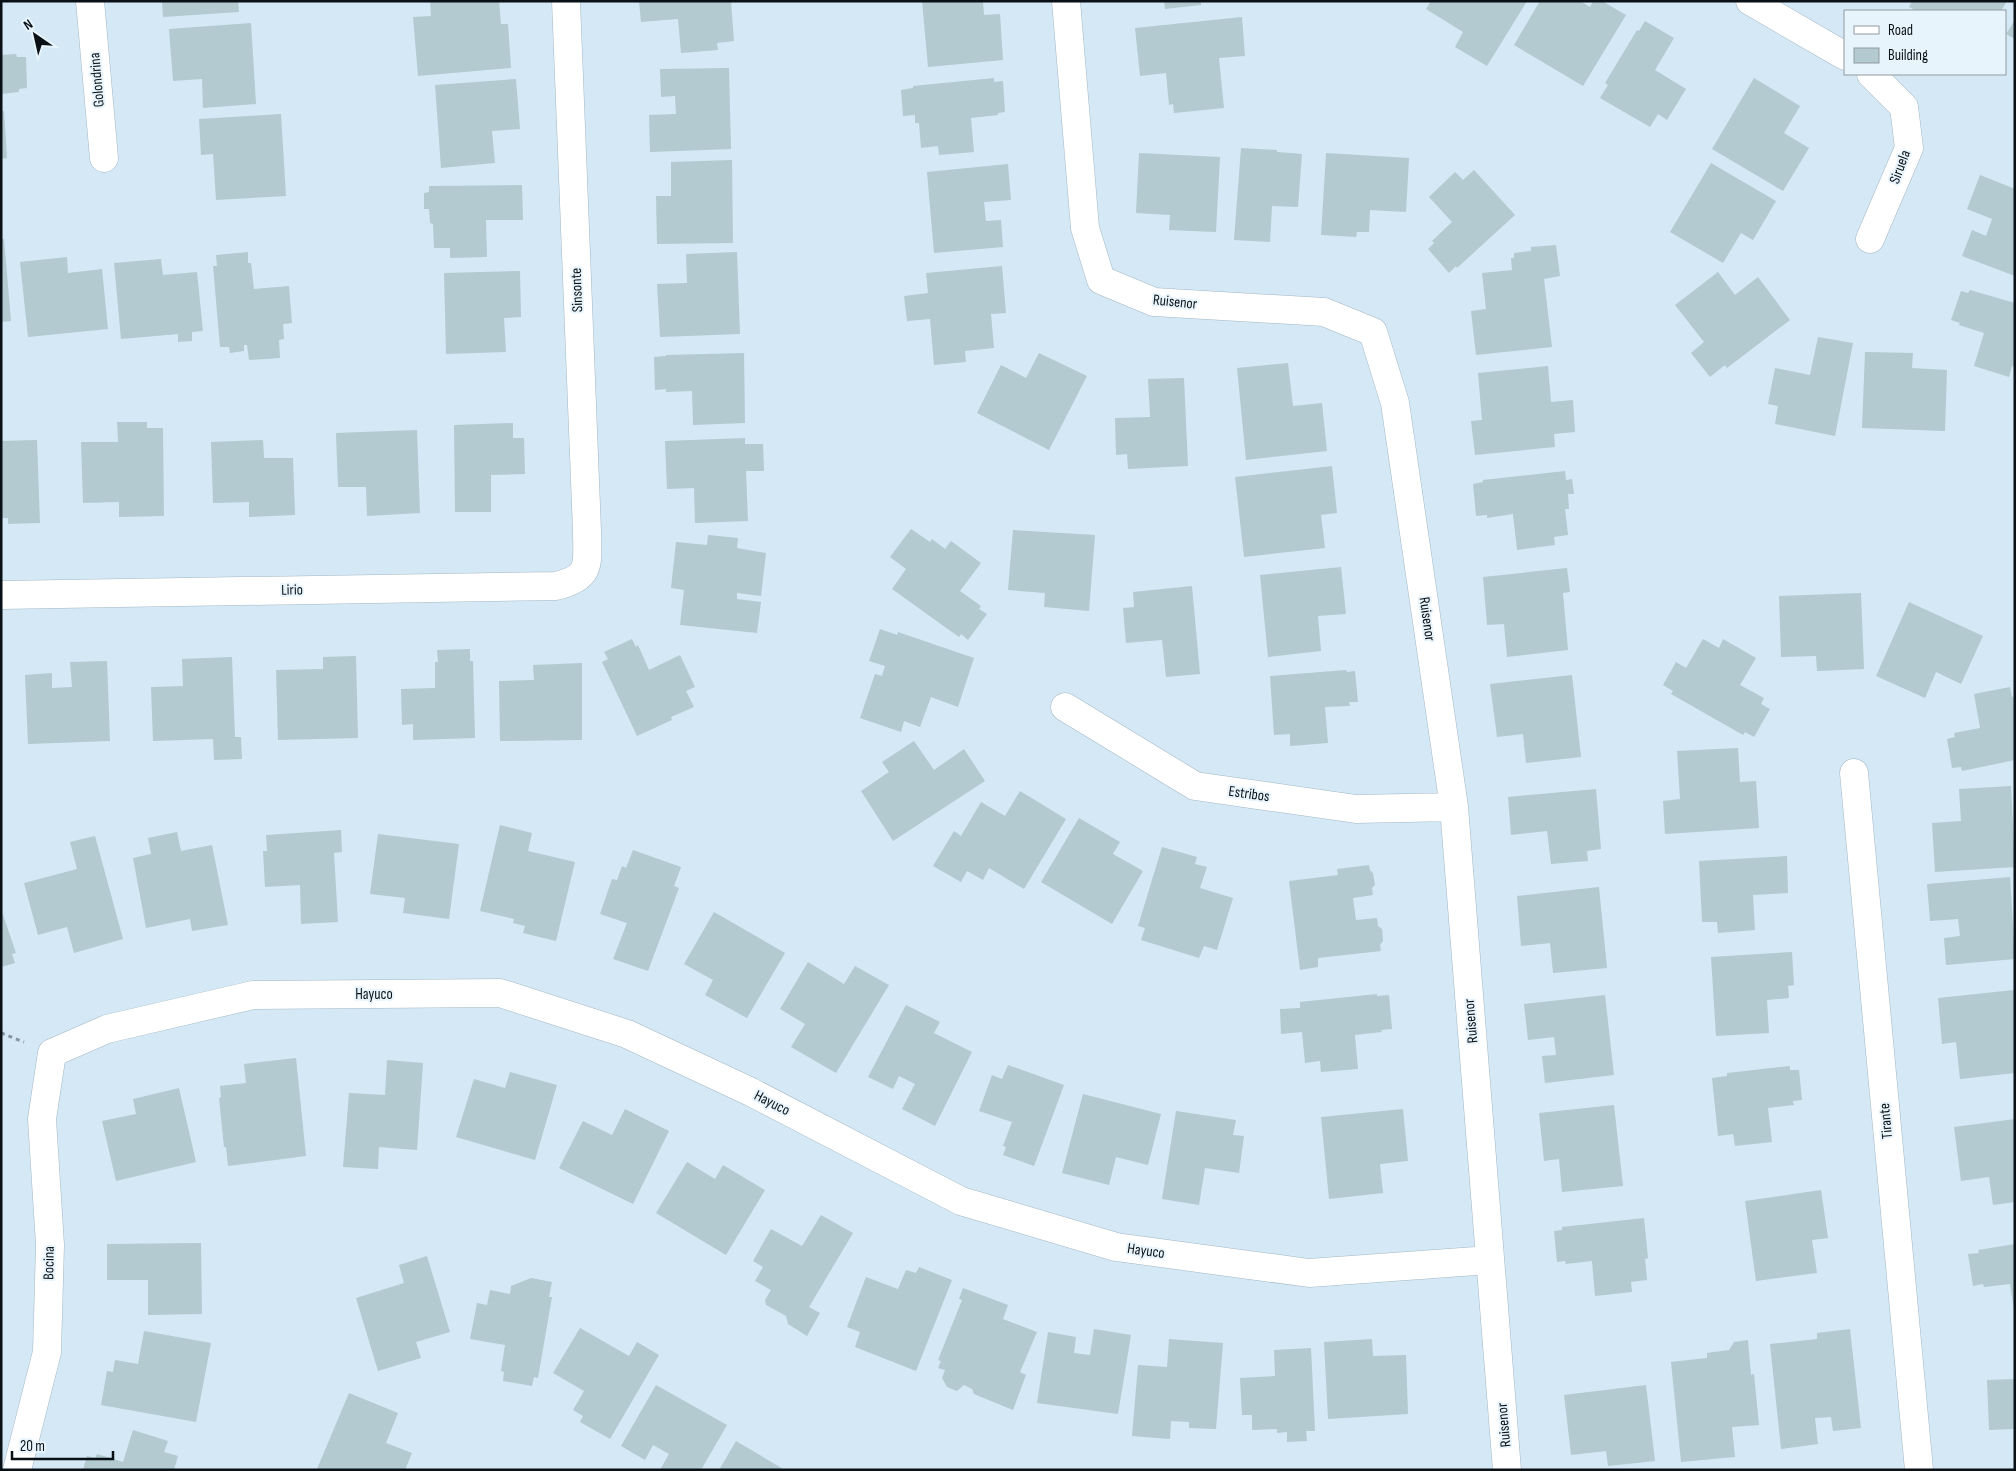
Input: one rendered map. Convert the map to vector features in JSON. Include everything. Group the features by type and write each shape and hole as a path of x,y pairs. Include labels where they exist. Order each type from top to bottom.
{"street":[{"name":"Golondrina","path":"90,1 104,158"},
{"name":"Sinsonte","path":"566,1 587,531 587,564 581,576"},
{"name":"Ruisenor","path":"1066,1 1085,228 1101,280 1154,302 1324,312 1374,332 1396,403 1454,807 1508,1470"},
{"path":"1750,1 1844,55"},
{"name":"Siruela","path":"1870,240 1909,148 1904,107 1872,75"},
{"name":"Lirio","path":"1,595 556,586 568,583 581,576"},
{"name":"Estribos","path":"1065,707 1195,786 1356,809 1454,807"},
{"name":"Tirante","path":"1854,773 1919,1470"},
{"name":"Hayuco","path":"52,1052 107,1029 253,995 500,993 627,1034 751,1092 961,1201 1116,1247 1309,1273 1490,1260"},
{"name":"Bocina","path":"17,1470 47,1352 50,1245 42,1118 52,1052"}],"building":[{"path":"162,1 238,1 239,12 163,17"},
{"path":"430,1 499,1 501,24 508,24 511,68 418,76 413,17 431,16"},
{"path":"639,1 731,1 734,41 717,43 718,50 681,53 678,19 641,22"},
{"path":"922,1 983,1 984,15 1000,14 1003,60 928,67"},
{"path":"1164,1 1201,1 1201,5 1165,9"},
{"path":"1431,1 1527,1 1487,66 1455,47 1463,32 1426,9"},
{"path":"1540,1 1580,1 1590,7 1593,1 1602,1 1626,15 1583,86 1514,45"},
{"path":"1912,1 2007,1 2002,10 1915,10 1909,7"},
{"path":"1242,17 1245,56 1219,58 1224,108 1174,113 1173,104 1169,105 1166,73 1140,76 1135,28"},
{"path":"2015,20 2015,39 2006,34"},
{"path":"1645,21 1674,38 1655,70 1686,89 1667,120 1658,114 1650,127 1600,98 1608,85 1605,83 1637,30 1639,31"},
{"path":"251,23 256,104 203,108 202,79 173,81 169,29"},
{"path":"16,54 17,57 26,57 27,88 19,89 19,92 1,94 1,55"},
{"path":"729,68 731,149 650,152 649,115 676,114 675,96 661,97 660,69"},
{"path":"994,78 994,82 1003,81 1005,112 998,113 998,115 971,118 974,152 939,155 938,146 921,148 919,123 915,123 915,115 903,116 901,90 913,88 913,86"},
{"path":"1754,78 1800,106 1784,133 1809,148 1783,191 1712,149"},
{"path":"516,79 520,129 492,131 495,163 441,168 435,85"},
{"path":"1,111 4,111 7,158 1,159"},
{"path":"281,114 286,196 216,200 213,154 201,155 199,119"},
{"path":"1241,148 1277,150 1277,152 1302,154 1298,207 1272,206 1270,242 1234,240"},
{"path":"1139,153 1220,157 1216,232 1169,230 1170,215 1136,213"},
{"path":"1326,153 1409,158 1406,212 1370,210 1369,232 1357,232 1356,237 1321,235"},
{"path":"732,160 733,243 657,244 656,196 671,196 671,162"},
{"path":"1711,163 1776,201 1753,240 1741,233 1723,263 1670,232"},
{"path":"1008,164 1011,200 984,202 986,221 1001,220 1003,247 934,253 927,172"},
{"path":"1474,170 1515,215 1457,268 1456,266 1449,273 1428,249 1434,243 1432,241 1452,222 1429,197 1455,172 1463,180"},
{"path":"1980,175 2015,189 2015,276 1962,256 1972,230 1986,236 1992,219 1967,209"},
{"path":"522,185 523,220 486,220 487,257 450,258 450,248 434,248 433,224 430,223 429,209 424,209 424,193 429,192 429,186"},
{"path":"1,239 4,239 11,321 1,322"},
{"path":"1556,245 1560,276 1544,279 1552,347 1476,355 1471,311 1486,309 1482,273 1512,270 1511,258 1514,258 1514,253 1531,251 1531,247"},
{"path":"248,252 248,263 251,263 254,289 289,286 292,323 283,324 284,339 279,340 280,358 249,360 247,345 244,345 244,351 230,353 229,347 220,347 213,266 217,266 216,255"},
{"path":"737,252 740,334 660,337 657,284 687,283 686,254"},
{"path":"67,257 68,273 102,269 108,329 28,337 20,262"},
{"path":"161,259 163,275 197,272 203,331 192,332 192,341 178,342 178,334 121,339 114,263"},
{"path":"1002,266 1006,313 991,314 994,348 965,351 966,362 934,365 930,319 907,321 904,296 928,293 926,273"},
{"path":"520,271 521,317 504,318 506,352 446,354 444,273"},
{"path":"1718,272 1735,295 1758,277 1790,320 1727,368 1725,365 1710,377 1691,353 1704,342 1675,305"},
{"path":"1970,290 2015,303 2015,367 2012,366 2009,377 1974,366 1984,333 1959,325 1960,323 1951,320 1961,291 1968,293"},
{"path":"1818,337 1853,343 1835,436 1775,424 1778,406 1768,404 1775,368 1810,375"},
{"path":"1865,352 1913,353 1912,368 1947,370 1945,431 1862,428"},
{"path":"744,353 745,423 693,425 692,391 666,392 666,389 655,390 654,357"},
{"path":"1039,353 1087,376 1049,450 977,413 1001,365 1026,378"},
{"path":"1288,363 1293,406 1322,403 1327,451 1246,460 1237,368"},
{"path":"1548,366 1551,402 1573,400 1575,432 1554,434 1555,447 1475,455 1471,421 1482,420 1478,373"},
{"path":"1184,378 1188,466 1128,469 1127,454 1116,455 1115,418 1150,417 1148,379"},
{"path":"117,422 147,422 147,428 163,428 164,516 119,517 119,502 83,503 81,442 118,442"},
{"path":"513,423 513,438 524,438 525,474 491,475 491,512 455,512 454,425"},
{"path":"417,430 420,513 367,516 366,487 338,487 336,433"},
{"path":"745,438 745,444 763,444 764,471 746,471 748,521 695,523 694,488 667,489 665,441"},
{"path":"37,440 40,523 8,524 8,518 1,518 1,441"},
{"path":"263,440 264,458 293,458 295,515 249,517 249,502 213,503 211,442"},
{"path":"1332,466 1337,513 1321,515 1325,548 1244,557 1235,477"},
{"path":"1565,471 1566,480 1572,479 1574,494 1568,494 1569,509 1565,509 1568,535 1554,537 1555,545 1517,550 1513,514 1487,518 1487,515 1476,516 1473,484 1483,482 1483,480"},
{"path":"911,529 930,542 932,539 945,549 951,541 981,563 960,591 981,606 979,609 987,614 968,640 961,634 959,637 892,589 906,569 890,557"},
{"path":"1013,530 1095,535 1089,611 1044,607 1045,593 1008,590"},
{"path":"708,535 738,538 737,548 766,553 761,596 737,593 737,599 761,602 757,633 680,625 684,590 671,588 676,542 707,545"},
{"path":"1341,567 1346,614 1318,616 1321,651 1268,657 1260,575"},
{"path":"1567,568 1570,592 1563,593 1568,650 1507,657 1504,624 1487,625 1483,577"},
{"path":"1192,586 1200,674 1166,677 1162,640 1126,643 1123,608 1134,607 1133,592"},
{"path":"1861,593 1864,669 1817,671 1816,656 1781,657 1779,596"},
{"path":"1909,602 1983,636 1961,684 1936,672 1925,698 1876,676"},
{"path":"880,629 897,635 898,632 974,658 958,707 931,697 920,727 904,721 901,732 860,718 875,674 882,676 885,666 869,661"},
{"path":"632,639 636,647 638,645 649,670 680,655 695,687 686,691 694,707 671,717 672,720 637,736 602,662 608,659 604,652"},
{"path":"1703,639 1719,648 1723,639 1756,658 1740,685 1764,698 1761,704 1770,709 1754,737 1745,732 1743,735 1671,694 1673,691 1663,685 1676,662 1686,668"},
{"path":"470,649 470,661 473,661 475,738 413,740 413,724 402,725 401,689 435,688 435,662 438,662 437,650"},
{"path":"356,656 358,738 278,740 276,670 323,669 323,657"},
{"path":"232,657 235,737 241,737 242,759 214,760 213,739 153,741 151,687 183,686 182,659"},
{"path":"107,661 110,741 28,744 25,675 52,673 52,688 72,687 70,662"},
{"path":"582,663 582,740 500,741 499,681 534,680 533,665"},
{"path":"1346,670 1347,672 1355,671 1358,702 1349,702 1350,706 1325,707 1328,743 1290,746 1290,734 1274,735 1270,676"},
{"path":"1572,675 1581,757 1526,763 1523,734 1497,737 1490,684"},
{"path":"2010,687 2012,697 2015,696 2015,760 1962,771 1961,767 1952,768 1947,739 1955,737 1954,733 1980,728 1974,694"},
{"path":"914,741 934,770 964,749 985,781 893,841 861,791 889,772 882,762"},
{"path":"1738,748 1740,782 1756,781 1759,828 1665,834 1663,801 1680,799 1677,751"},
{"path":"2011,786 2015,867 1935,872 1932,823 1961,821 1959,789"},
{"path":"1596,789 1601,849 1587,851 1588,861 1551,864 1547,831 1511,835 1508,797"},
{"path":"1020,791 1066,819 1024,889 989,868 983,880 967,871 961,882 933,866 954,831 961,836 981,802 1005,816"},
{"path":"1079,818 1120,842 1113,854 1143,871 1112,924 1041,882"},
{"path":"500,825 532,833 528,851 575,862 556,941 523,933 525,926 513,923 514,919 480,911"},
{"path":"341,830 342,852 334,853 338,922 301,924 300,885 265,887 263,851 267,851 266,835"},
{"path":"177,832 181,851 212,845 228,925 192,931 190,919 146,928 133,858 151,854 148,838"},
{"path":"378,834 459,844 449,919 403,913 405,898 370,894"},
{"path":"95,836 123,939 74,953 67,927 38,935 24,883 77,869 70,842"},
{"path":"1162,847 1197,857 1195,864 1207,867 1200,888 1233,898 1217,950 1204,946 1199,958 1141,940 1145,928 1138,926"},
{"path":"633,850 681,867 674,886 679,888 648,971 613,959 627,923 600,914 612,879 617,880 622,866 626,868"},
{"path":"1787,856 1788,893 1753,895 1755,930 1718,933 1717,922 1702,922 1699,861"},
{"path":"1369,865 1373,873 1375,885 1372,888 1373,895 1353,898 1356,920 1377,918 1378,926 1382,929 1383,941 1380,945 1381,951 1318,958 1318,967 1300,970 1289,881 1338,875 1337,869"},
{"path":"2010,877 2015,959 1946,965 1944,938 1960,936 1958,919 1930,921 1927,884"},
{"path":"1599,887 1607,968 1553,973 1550,943 1521,946 1517,896"},
{"path":"2,912 16,953 12,954 15,963 1,967"},
{"path":"714,912 785,953 747,1018 705,995 713,980 684,964"},
{"path":"1792,952 1794,985 1788,986 1789,998 1767,1000 1769,1033 1716,1036 1711,957"},
{"path":"808,962 844,984 855,966 889,985 836,1073 791,1047 805,1024 780,1009"},
{"path":"2014,990 2015,1073 1960,1079 1956,1042 1942,1044 1938,998"},
{"path":"1377,994 1377,996 1389,995 1392,1029 1355,1035 1358,1069 1321,1072 1320,1061 1305,1063 1302,1032 1281,1034 1280,1009 1300,1008 1300,1002"},
{"path":"1605,995 1614,1075 1545,1083 1542,1056 1556,1055 1554,1037 1528,1040 1524,1004"},
{"path":"906,1005 940,1022 934,1033 972,1052 935,1126 902,1109 915,1084 899,1076 893,1089 868,1077"},
{"path":"296,1058 306,1156 228,1166 219,1098 221,1097 220,1086 246,1083 244,1064"},
{"path":"387,1060 423,1063 417,1150 379,1147 378,1169 343,1167 349,1093 385,1095"},
{"path":"1008,1065 1064,1085 1034,1166 1003,1155 1006,1147 1003,1146 1012,1122 979,1111 992,1075 1002,1079"},
{"path":"1790,1066 1790,1070 1799,1070 1802,1100 1793,1101 1794,1105 1768,1108 1772,1142 1735,1146 1733,1134 1718,1136 1712,1078 1727,1076 1727,1073"},
{"path":"510,1072 557,1085 535,1160 456,1137 474,1079 505,1088"},
{"path":"179,1088 196,1162 116,1181 102,1121 136,1114 133,1099"},
{"path":"1083,1094 1161,1114 1148,1165 1116,1157 1109,1185 1062,1173"},
{"path":"1614,1105 1623,1186 1562,1192 1559,1159 1544,1161 1539,1113"},
{"path":"625,1109 669,1131 633,1204 559,1168 583,1121 612,1135"},
{"path":"1403,1109 1408,1161 1380,1164 1383,1193 1329,1199 1321,1117"},
{"path":"1176,1111 1236,1120 1233,1135 1244,1136 1239,1173 1205,1168 1199,1205 1162,1199"},
{"path":"2015,1119 2015,1202 1993,1205 1989,1177 1961,1181 1954,1127"},
{"path":"687,1162 715,1179 723,1165 765,1190 726,1255 656,1213"},
{"path":"1821,1190 1828,1238 1812,1240 1817,1273 1756,1281 1745,1201"},
{"path":"821,1215 853,1233 809,1307 820,1313 807,1336 788,1324 786,1316 766,1305 765,1300 771,1290 755,1281 763,1267 753,1261 771,1229 802,1246"},
{"path":"1644,1218 1648,1258 1645,1259 1647,1280 1631,1282 1632,1292 1595,1296 1592,1261 1566,1264 1565,1261 1557,1262 1554,1231 1562,1230 1562,1227"},
{"path":"201,1243 202,1314 148,1315 148,1280 107,1280 107,1244"},
{"path":"2015,1244 2014,1310 2010,1284 1984,1287 1983,1284 1973,1286 1968,1254 1979,1253 1978,1250"},
{"path":"427,1256 450,1332 416,1342 421,1358 378,1371 356,1298 404,1283 399,1265"},
{"path":"919,1267 952,1280 916,1371 855,1347 860,1332 847,1327 866,1277 898,1289 906,1270 916,1273"},
{"path":"531,1278 552,1282 549,1297 552,1297 538,1378 534,1377 532,1386 503,1381 504,1372 501,1371 505,1345 470,1339 477,1303 487,1305 490,1290 510,1294 511,1286"},
{"path":"963,1288 1008,1305 1003,1319 1037,1332 1020,1372 1026,1375 1013,1410 974,1394 972,1389 964,1385 957,1391 947,1387 942,1378 945,1370 938,1368 941,1361 938,1360 962,1300 959,1299"},
{"path":"580,1328 629,1356 637,1342 659,1355 610,1439 580,1422 583,1416 573,1410 584,1391 553,1373"},
{"path":"1094,1329 1131,1335 1118,1414 1037,1403 1048,1332 1076,1337 1074,1353 1090,1355"},
{"path":"1850,1329 1861,1428 1833,1431 1831,1417 1815,1418 1818,1444 1781,1449 1770,1344 1817,1339 1817,1333"},
{"path":"144,1331 211,1343 196,1422 101,1405 107,1371 113,1372 115,1360 138,1364"},
{"path":"1169,1339 1223,1343 1216,1429 1189,1428 1189,1422 1171,1421 1170,1439 1132,1436 1138,1365 1167,1367"},
{"path":"1372,1339 1373,1356 1406,1355 1408,1414 1328,1419 1324,1342"},
{"path":"1748,1340 1751,1375 1754,1374 1759,1425 1732,1427 1735,1457 1681,1462 1671,1362 1707,1358 1707,1353 1729,1350 1734,1342"},
{"path":"1311,1348 1315,1431 1306,1431 1307,1441 1287,1442 1287,1432 1277,1433 1277,1429 1252,1430 1252,1415 1242,1415 1240,1378 1275,1376 1274,1350"},
{"path":"2015,1379 2015,1429 1989,1430 1987,1380"},
{"path":"656,1385 727,1425 701,1470 660,1470 669,1454 653,1445 645,1460 621,1446"},
{"path":"1646,1385 1655,1461 1608,1466 1606,1451 1571,1455 1564,1395"},
{"path":"349,1393 398,1413 386,1443 412,1453 405,1470 317,1469"},
{"path":"133,1430 168,1441 164,1452 178,1456 174,1470 83,1470 87,1456 95,1458 97,1454 123,1462"},
{"path":"736,1441 785,1470 719,1470"}]}
